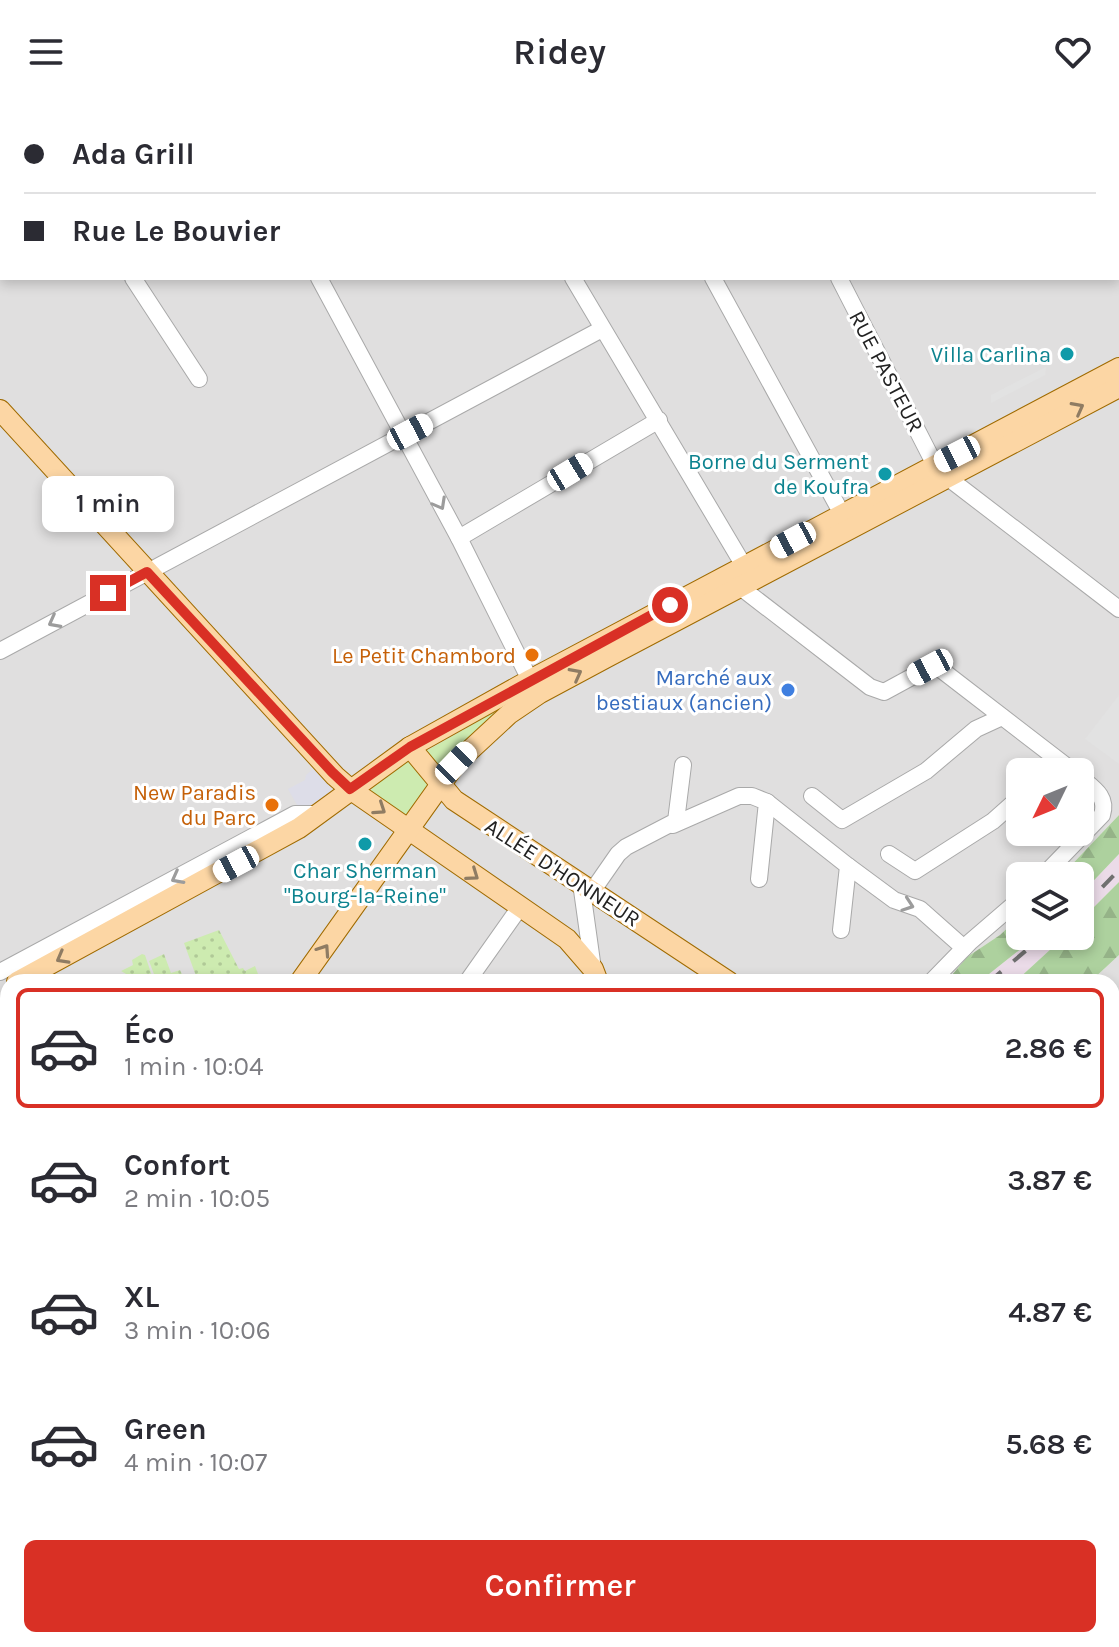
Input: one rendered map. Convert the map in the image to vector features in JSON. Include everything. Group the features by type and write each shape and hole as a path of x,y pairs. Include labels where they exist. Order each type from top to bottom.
{"main road":[{"path":"32,974 261,850 318,814 410,747 530,680 742,576 941,471 1119,368"},
{"path":"306,974 440,785 477,741 540,693 842,514 1119,387"},
{"path":"0,410 332,772 350,789 567,939 595,974"},
{"name":"ALLÉE D'HONNEUR","path":"410,747 454,800 717,974"}],"street":[{"path":"134,280 199,379"},
{"path":"320,280 459,538 530,680"},
{"path":"574,280 659,420 742,576 870,687 884,692 930,667 939,668 1051,758"},
{"path":"714,280 842,514"},
{"name":"RUE PASTEUR","path":"840,280 941,471"},
{"path":"0,651 602,329"},
{"path":"459,538 659,420"},
{"path":"941,471 1119,609"},
{"path":"812,796 842,820 926,771 976,729 1002,717"},
{"path":"673,825 683,765"},
{"path":"1094,788 1101,794 1105,806 1094,823"},
{"path":"596,974 587,886 626,847 739,796 752,796 767,802 894,900 920,909 964,948"},
{"path":"759,879 767,802"},
{"path":"889,854 915,871 1006,809"},
{"path":"0,972 295,814 318,814"},
{"path":"1057,862 1072,846"},
{"path":"841,930 848,866"},
{"path":"473,974 520,907"},
{"path":"939,974 1006,911"}],"shaded area":[{"path":"0,280 1119,280 1119,815 1094,841 1094,758 1006,758 1006,846 1090,846 1074,862 1006,862 1006,929 967,957 953,974 0,974"},
{"path":"1046,367 1045,375 991,403 991,395"},
{"path":"1119,695 1119,764 1085,739"},
{"path":"317,766 331,784 331,791 326,800 304,817 288,789 305,780 306,775"},
{"path":"1119,854 1119,882 1094,907 1094,880"},
{"path":"1019,950 1050,950 1024,974 989,974"},
{"path":"1119,955 1119,974 1099,974"}],"green space":[{"path":"534,685 442,770 426,751 493,713"},
{"path":"405,762 410,762 429,784 408,815 403,815 371,791 373,786"},
{"path":"1119,815 1119,854 1094,880 1094,862 1074,862 1090,846 1094,846 1094,841"},
{"path":"1119,882 1119,955 1099,974 1024,974 1050,950 1094,950 1094,907"},
{"path":"1006,929 1006,950 1019,950 989,974 953,974 967,957"},
{"path":"219,930 239,969 245,971 255,966 258,974 195,974 184,943"},
{"path":"164,954 171,973 180,970 182,974 154,974 149,961"},
{"path":"145,955 151,974 126,974 121,971 133,965 132,960"}],"railway":[{"path":"1094,896 1119,870"},
{"path":"998,974 1027,950"}],"place":[{"name":"Villa Carlina","path":"1067,354"},
{"name":"Borne du Serment de Koufra","path":"885,474"},
{"name":"Le Petit Chambord","path":"532,655"},
{"name":"Marché aux bestiaux (ancien)","path":"788,690"},
{"name":"New Paradis du Parc","path":"272,805"},
{"name":"Char Sherman \"Bourg-la-Reine\"","path":"365,844"}],"route":[{"path":"108,593 147,572 350,789 410,747 670,605"}]}
